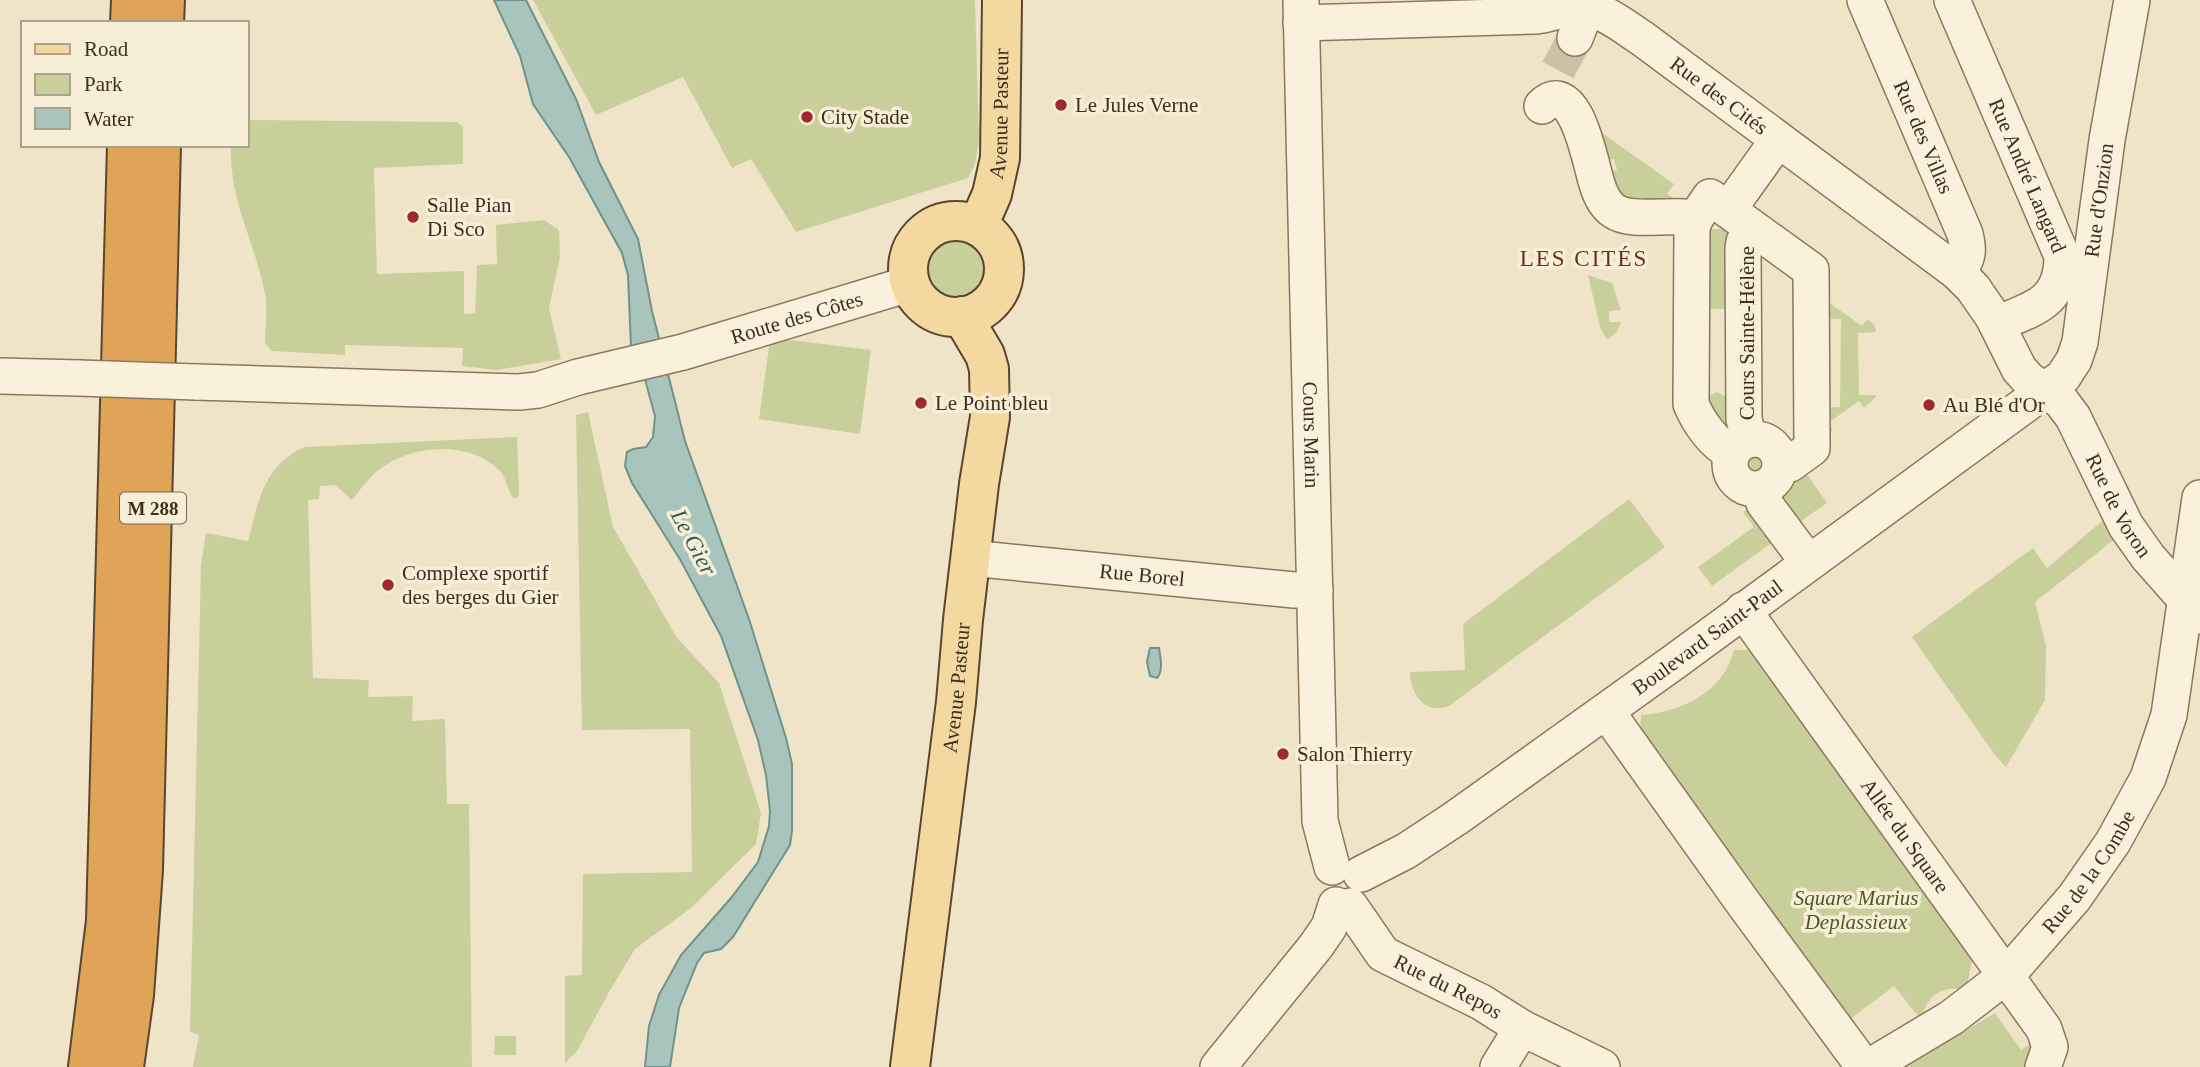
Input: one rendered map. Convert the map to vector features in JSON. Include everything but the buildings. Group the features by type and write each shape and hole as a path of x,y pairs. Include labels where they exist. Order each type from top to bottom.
{"highway":[{"path":"130,21 131,0"},
{"path":"164,21 165,0"},
{"name":"M 288","path":"88,1067 106,921 127,147"},
{"name":"M 288","path":"124,1067 134,995 143,870 161,147"}],"main road":[{"name":"Avenue Pasteur","path":"978,226 992,194 1000,158 1002,0"},
{"path":"950,221 978,226 992,237 1000,249 1003,278 998,292 989,304 976,312 947,316 933,311 921,303 909,284 908,261 913,247 922,234 935,225 950,221"},
{"name":"Avenue Pasteur","path":"910,1067 956,702 979,484 990,417 989,369 985,355 962,316"}],"street":[{"name":"Rue des Villas","path":"1865,0 1965,234 1969,249 1968,258 1957,272"},
{"name":"Rue André Langard","path":"1952,0 2062,256 2062,274 2053,293 2032,309 1997,324"},
{"name":"Rue d'Onzion","path":"2047,390 2063,377 2074,360 2080,342 2107,140 2132,0"},
{"name":"Rue des Cités","path":"1301,11 1536,16 1573,8 1614,19 1957,272 1973,288 1997,324 2019,369 2029,380 2047,390"},
{"name":"Cours Marin","path":"1301,11 1320,821 1345,888"},
{"path":"1550,92 1575,114 1581,126 1600,194 1614,211 1631,216 1721,213"},
{"name":"Cours Sainte-Hélène","path":"1721,213 1744,242 1744,419 1741,447 1720,446 1691,404 1692,236 1721,213 1769,133"},
{"name":"Cours Sainte-Hélène","path":"1721,213 1811,270 1812,448 1770,477"},
{"name":"Route des Côtes","path":"0,376 519,392 538,390 683,352 909,284"},
{"path":"1692,317 1743,318"},
{"name":"Boulevard Saint-Paul","path":"1345,888 1456,818 1606,712 2025,403 2047,390"},
{"name":"Rue de Voron","path":"2047,390 2061,401 2082,432 2126,526 2148,557 2192,607"},
{"path":"1741,447 1730,468 1736,481 1748,488 1770,477"},
{"path":"1770,477 1765,503 1808,562"},
{"name":"Rue de la Combe","path":"1867,1067 1951,1018 2007,975 2074,898 2113,842 2148,778 2169,715 2192,607 2200,498"},
{"name":"Rue Borel","path":"970,558 1315,590"},
{"name":"Allée du Square","path":"1743,610 2007,975 2048,1037 2050,1047 2043,1067"},
{"path":"1606,712 1744,904 1867,1067"},
{"path":"1218,1067 1329,928 1345,888"},
{"name":"Rue du Repos","path":"1345,888 1383,954 1481,1002 1522,1027 1497,1067"},
{"path":"1522,1027 1602,1067"}],"green space":[{"path":"533,0 975,0 979,140 975,164 968,178 796,232 751,159 732,168 683,77 596,115"},
{"path":"248,120 457,122 463,127 463,164 374,168 377,274 464,271 464,314 475,313 477,265 497,264 496,225 544,220 559,230 560,257 549,308 561,359 497,370 462,366 463,348 345,345 345,355 272,351 265,343 265,294 261,275 238,203 231,166 231,147 248,147"},
{"path":"1598,130 1674,184 1667,194 1677,201 1619,201 1605,173 1617,170 1614,159 1602,161"},
{"path":"1724,229 1731,234 1726,309 1705,309 1709,230"},
{"path":"947,237 959,237 975,246 982,256 982,280 975,290 959,299 947,299 936,294 927,285 922,274 922,262 927,251 936,242"},
{"path":"1588,275 1612,283 1621,310 1609,311 1609,322 1621,322 1617,332 1607,340 1600,327"},
{"path":"1822,301 1829,306 1831,304 1862,326 1868,319 1875,326 1876,332 1858,333 1859,395 1876,397 1864,408 1859,401 1828,423 1833,430 1829,432 1822,408 1840,407 1841,319 1822,319"},
{"path":"782,339 871,350 860,434 759,419 770,340"},
{"path":"1717,392 1733,401 1732,435 1701,400"},
{"path":"588,412 613,527 677,638 719,683 761,813 756,844 691,908 635,949 577,1051 565,1063 565,976 582,975 583,874 692,872 690,729 582,730 576,415"},
{"path":"517,437 519,496 514,499 502,473 486,460 471,453 438,449 422,451 390,462 374,474 352,500 335,485 320,486 319,499 308,500 313,678 369,680 368,697 413,696 412,721 445,719 447,804 469,804 472,1067 193,1067 199,1035 190,1032 201,565 206,533 248,541 260,499 271,475 290,455 304,447"},
{"path":"1760,447 1770,454 1772,471 1747,481 1737,466"},
{"path":"1802,467 1827,503 1794,526 1777,494 1783,482"},
{"path":"1629,499 1665,547 1449,706 1433,708 1421,701 1413,688 1410,672 1465,670 1463,624"},
{"path":"1749,508 1777,539 1712,586 1698,567 1754,527 1743,512"},
{"path":"2114,511 2120,535 2035,602 2046,646 2045,700 2006,767 1912,637 2033,548 2047,568"},
{"name":"Square Marius Deplassieux","path":"1734,650 1756,650 1975,948 1966,989 1949,989 1936,994 1927,1004 1921,1020 1894,986 1845,1023 1640,738 1641,715 1671,709 1699,697 1721,677"},
{"path":"1995,1013 2021,1050 2038,1039 2032,1067 1905,1067"},
{"path":"495,1036 516,1036 516,1055 494,1055"}],"water":[{"name":"Le Gier","path":"494,0 526,0 576,99 599,162 638,239 652,311 685,441 749,619 792,764 790,845 733,937 721,949 704,953 697,963 679,1008 670,1067 645,1067 649,1026 659,995 681,955 731,898 758,862 769,826 766,775 758,740 721,636 681,561 632,483 625,466 627,452 646,447 653,437 655,416 643,372 631,347 628,275 622,253 569,157 533,104 520,56"},
{"path":"1150,648 1159,648 1161,669 1157,678 1150,676 1147,662"}],"tunnel":[{"path":"1558,70 1575,38"}],"place":[{"name":"Le Jules Verne","path":"1061,105"},
{"name":"City Stade","path":"807,117"},
{"name":"Salle Pian Di Sco","path":"413,217"},
{"name":"Le Point bleu","path":"921,403"},
{"name":"Au Blé d'Or","path":"1929,405"},
{"name":"Complexe sportif des berges du Gier","path":"388,585"},
{"name":"Salon Thierry","path":"1283,754"}],"district":[{"name":"LES CITÉS","path":"1584,258"}]}
